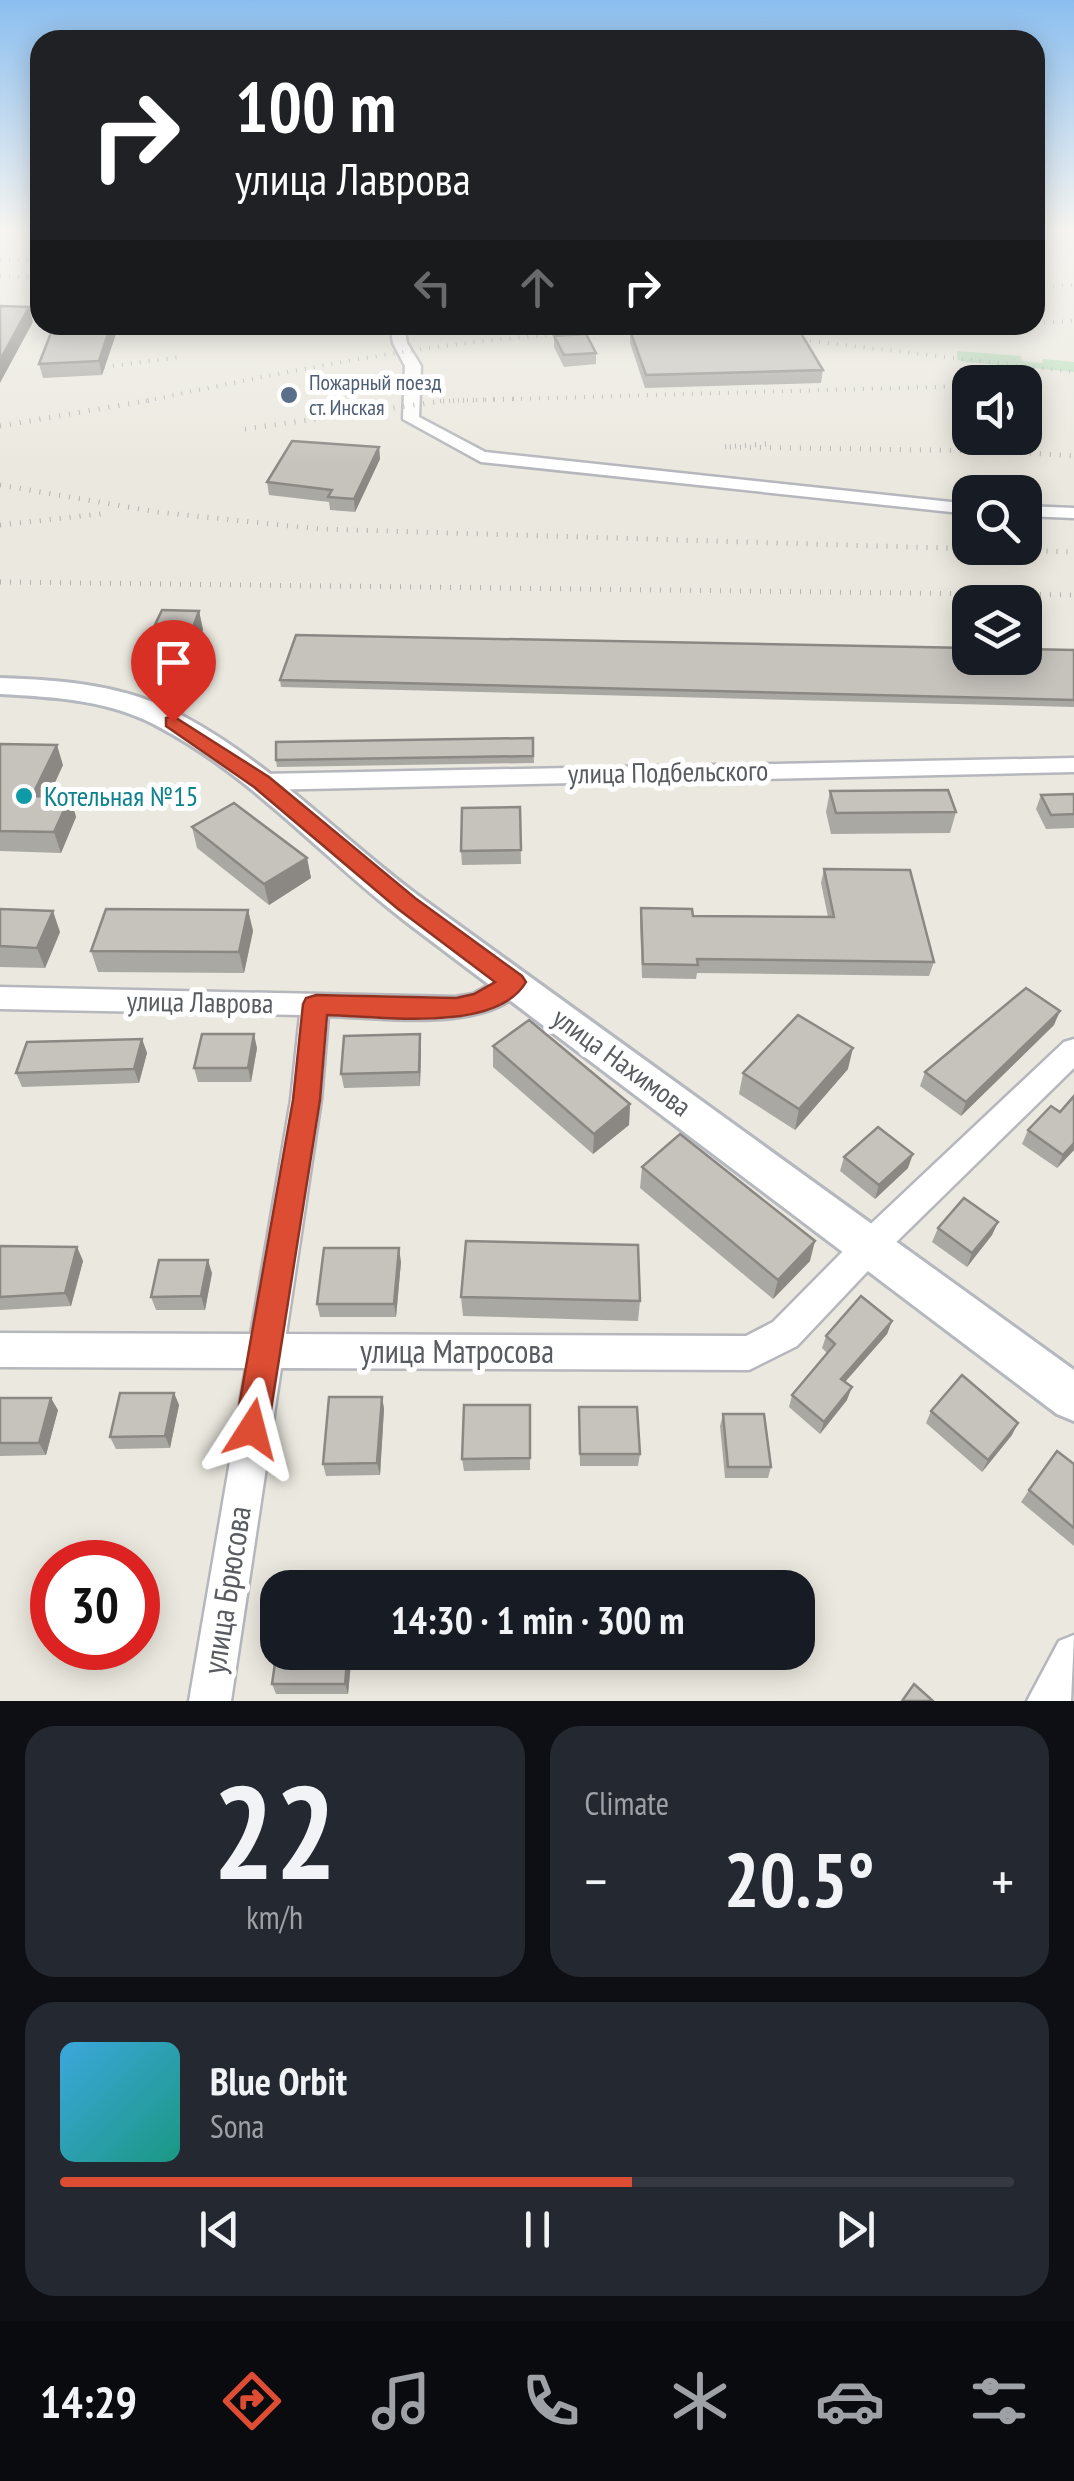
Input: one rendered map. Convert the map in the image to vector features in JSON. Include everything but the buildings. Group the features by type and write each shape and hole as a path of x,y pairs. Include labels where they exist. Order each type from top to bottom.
{"street":[{"path":"399,335 414,366 411,419 481,457 952,507"},
{"path":"1042,511 1074,512"},
{"name":"улица Нахимова","path":"0,686 66,689 128,702 173,722 262,782 406,904 1074,1398"},
{"name":"улица Подбельского","path":"262,782 1074,765"},
{"name":"улица Лаврова","path":"0,998 456,1008 480,1003 514,982"},
{"name":"улица Брюсова","path":"210,1701 306,1100 316,1004"},
{"name":"улица Матросова","path":"0,1350 749,1353 784,1334 1074,1050"},
{"path":"1048,1701 1074,1656"}],"green space":[{"path":"957,351 1021,356 1022,361 1074,362 1074,372 1042,369 1042,365 957,360"}],"railway":[{"path":"1045,322 1074,321"},
{"path":"150,400 399,352 558,335"},
{"path":"810,341 1074,372"},
{"path":"104,367 181,357"},
{"path":"440,401 952,387"},
{"path":"150,400 157,399"},
{"path":"245,429 443,401 514,399"},
{"path":"0,426 150,400"},
{"path":"766,444 723,447 998,451 1074,456"},
{"path":"0,485 157,512 319,529 1074,552"},
{"path":"0,525 109,513"},
{"path":"0,582 1074,595"}],"place":[{"name":"Пожарный поезд ст. Инская","path":"289,395"},
{"name":"Котельная №15","path":"24,796"}],"route":[{"path":"173,722 262,782 406,904 514,982 480,1003 456,1008 316,1004 306,1100 252,1429"}]}
